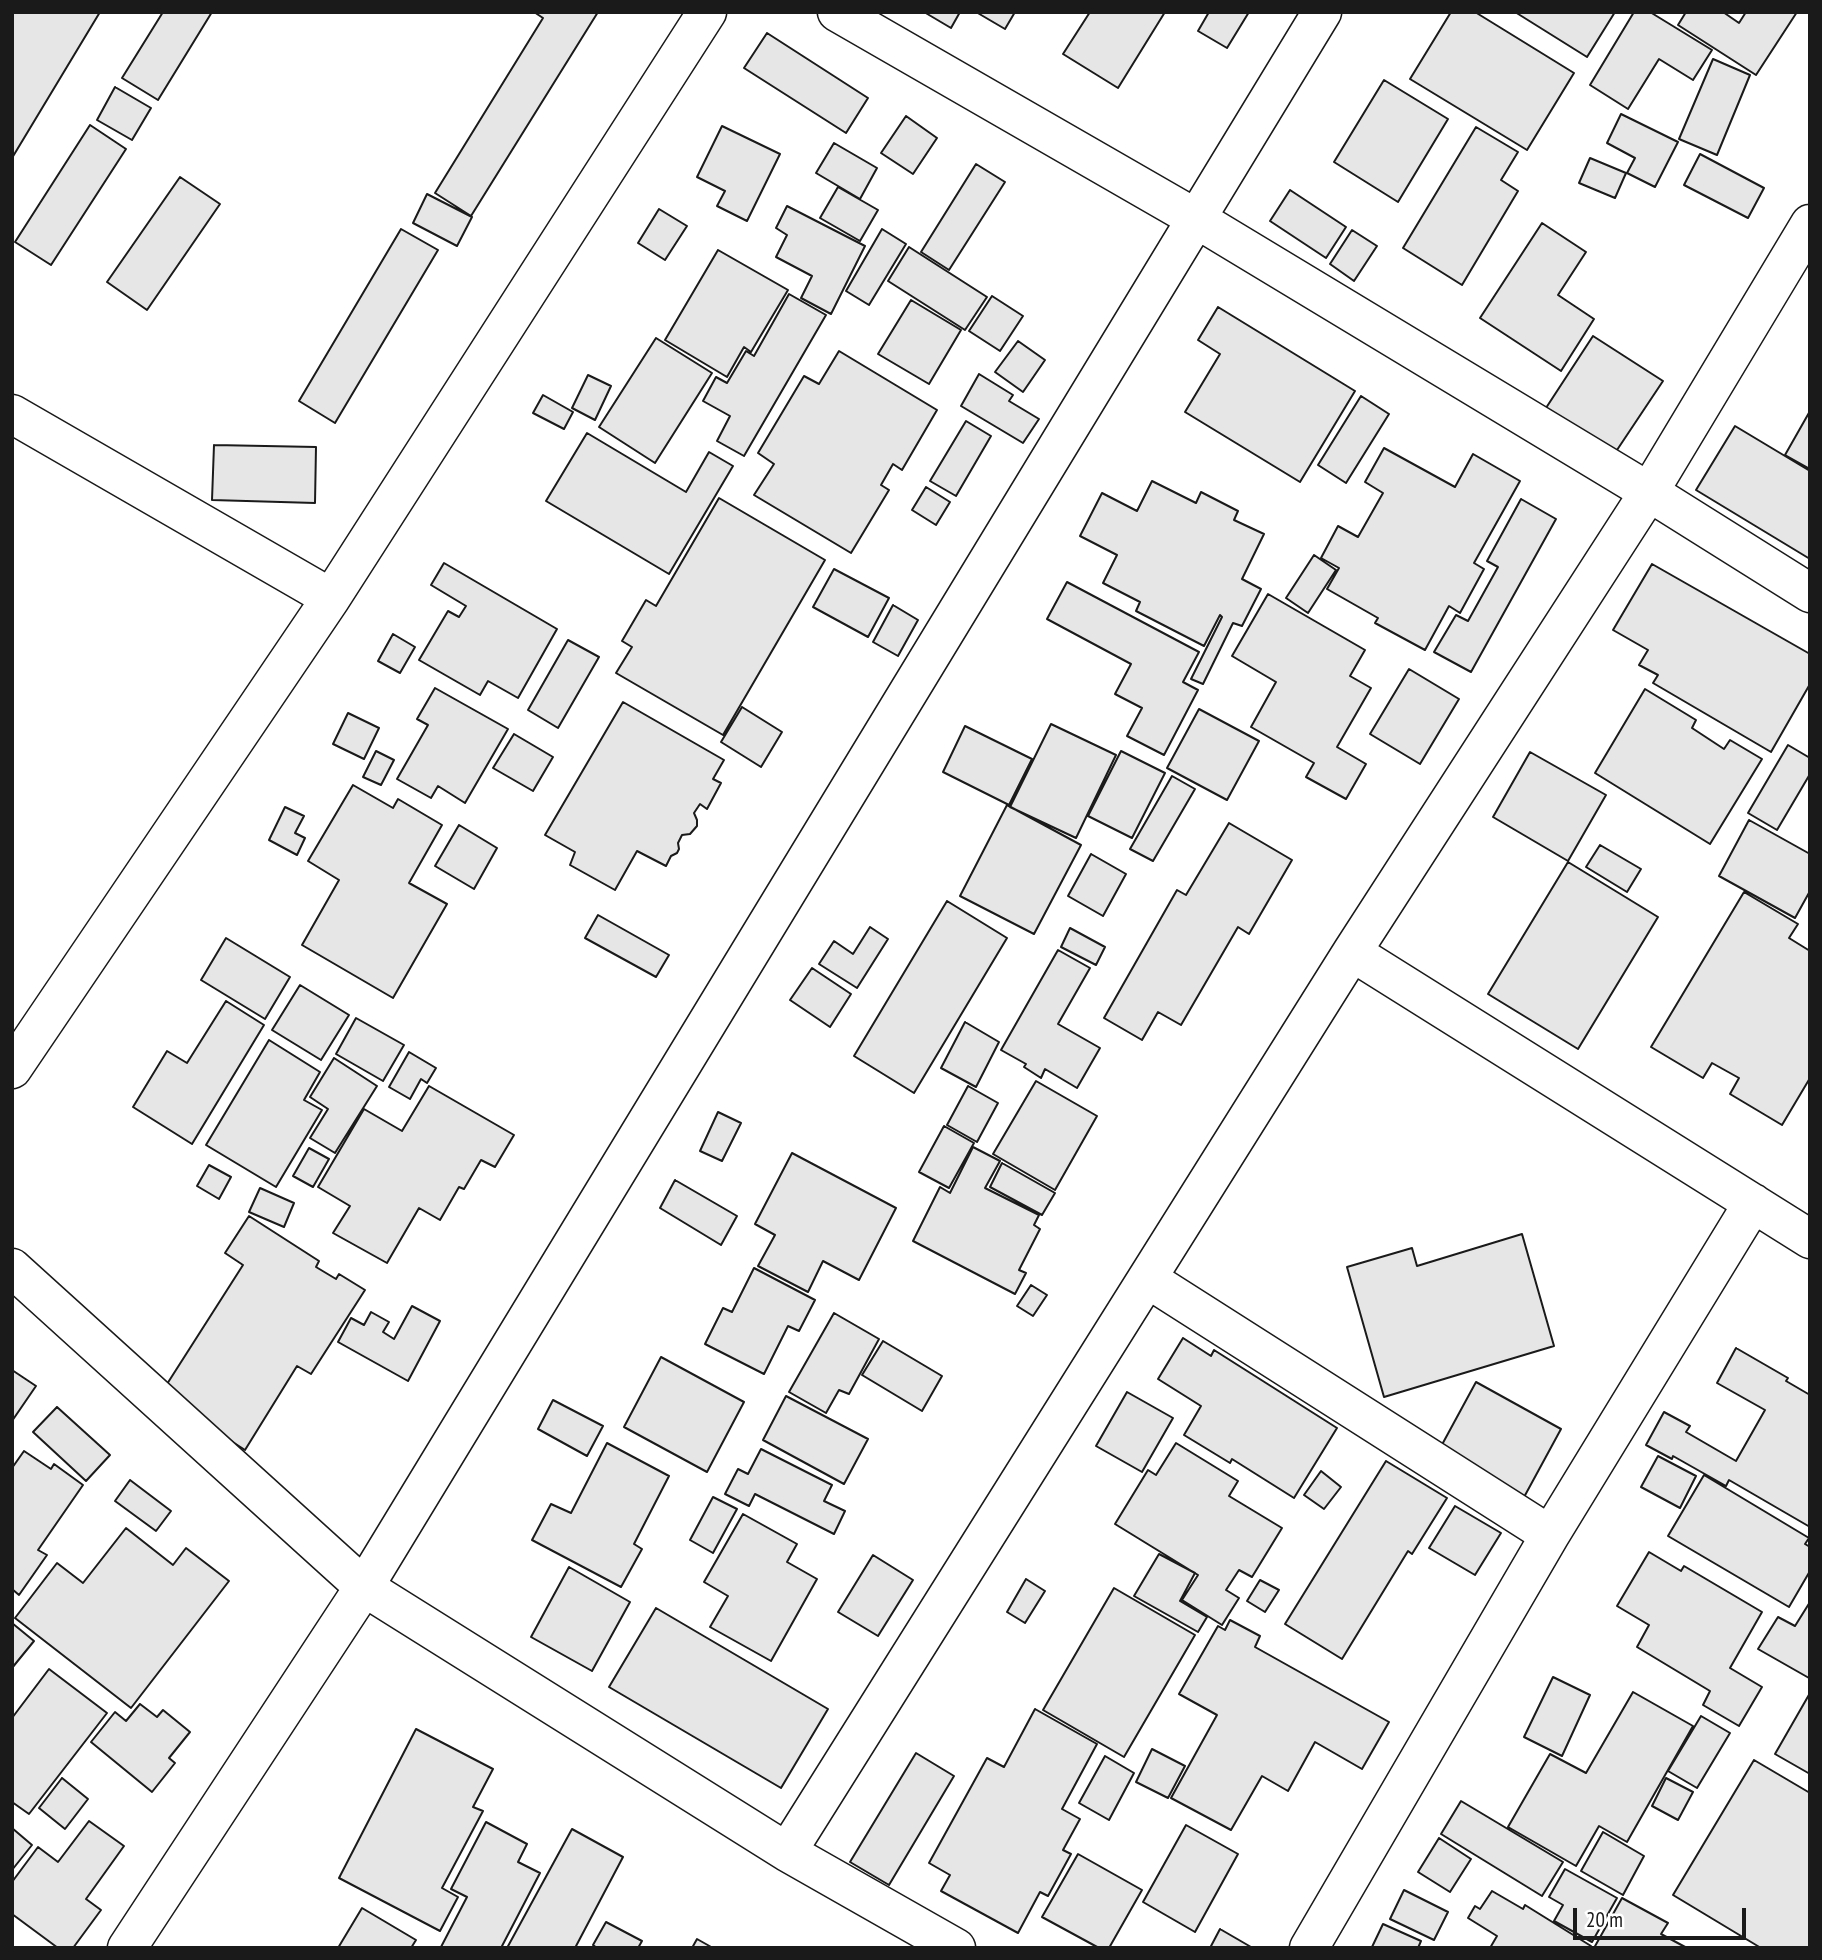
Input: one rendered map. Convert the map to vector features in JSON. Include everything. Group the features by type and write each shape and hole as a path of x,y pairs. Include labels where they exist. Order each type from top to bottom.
{"street":[{"path":"12,1069 331,598 707,12"},
{"path":"836,12 1195,219 1649,492 1810,593"},
{"path":"127,1948 364,1587 1322,12"},
{"path":"787,1852 1352,952 1649,492 1810,224"},
{"path":"12,414 331,598"},
{"path":"1352,952 1810,1239"},
{"path":"1309,1948 1550,1535 1752,1203"},
{"path":"12,1268 364,1587 787,1852 956,1948"},
{"path":"1148,1279 1550,1535"}],"building":[{"path":"12,12 100,12 12,158"},
{"path":"163,12 212,12 158,100 122,78"},
{"path":"534,12 598,12 471,216 435,193 543,18"},
{"path":"924,12 960,12 951,28"},
{"path":"976,12 1015,12 1005,29"},
{"path":"1090,12 1165,12 1118,88 1063,54"},
{"path":"1209,12 1249,12 1227,48 1198,31"},
{"path":"1451,12 1475,12 1574,73 1527,150 1410,79"},
{"path":"1515,12 1615,12 1587,57"},
{"path":"1634,12 1650,12 1712,50 1693,80 1659,59 1628,109 1590,85"},
{"path":"1686,12 1723,12 1739,23 1746,12 1797,12 1756,75 1678,25"},
{"path":"767,33 868,98 846,133 744,68"},
{"path":"1713,59 1750,75 1717,155 1679,139"},
{"path":"1384,80 1448,119 1398,202 1334,162"},
{"path":"115,87 151,108 132,140 97,120"},
{"path":"1621,114 1678,142 1655,187 1627,173 1635,158 1607,143"},
{"path":"906,116 937,138 913,174 881,153"},
{"path":"90,125 126,149 51,265 15,242"},
{"path":"722,126 780,154 747,221 717,206 725,191 697,177"},
{"path":"1476,127 1518,152 1501,180 1518,191 1462,285 1403,248"},
{"path":"834,143 877,168 860,199 816,173"},
{"path":"1700,154 1764,188 1748,218 1684,185"},
{"path":"1590,158 1626,173 1615,198 1579,183"},
{"path":"976,164 1005,182 949,270 921,252"},
{"path":"180,177 220,204 147,310 107,282"},
{"path":"838,187 878,210 860,241 820,218"},
{"path":"1290,190 1346,227 1326,258 1270,221"},
{"path":"427,194 472,217 457,246 413,223"},
{"path":"787,206 865,246 831,314 801,298 812,276 776,257 787,235 776,228"},
{"path":"659,209 687,226 665,260 638,243"},
{"path":"1542,223 1586,252 1558,295 1594,319 1561,371 1480,318"},
{"path":"401,229 438,250 335,423 299,401"},
{"path":"882,229 906,244 869,305 846,291"},
{"path":"1352,230 1377,246 1354,281 1330,264"},
{"path":"909,247 987,297 965,330 888,281"},
{"path":"718,250 788,290 751,352 744,347 727,377 665,340"},
{"path":"789,294 826,315 744,456 717,441 730,416 703,401 716,377 727,383 746,351 754,356"},
{"path":"992,296 1023,316 1000,351 969,331"},
{"path":"911,300 961,330 929,384 878,354"},
{"path":"1218,307 1355,391 1300,482 1185,412 1220,354 1198,340"},
{"path":"1593,336 1663,381 1613,456 1544,411"},
{"path":"656,338 712,373 655,463 599,427"},
{"path":"1018,341 1045,360 1023,392 995,372"},
{"path":"839,351 937,410 902,470 893,464 881,485 889,490 851,553 754,495 774,464 758,453 804,376 819,384"},
{"path":"979,374 1013,395 1009,401 1039,419 1023,443 961,406"},
{"path":"588,375 611,386 595,420 572,408"},
{"path":"543,395 573,412 564,429 533,413"},
{"path":"1361,396 1389,414 1346,483 1318,465"},
{"path":"1810,411 1810,469 1785,455"},
{"path":"966,421 991,436 956,496 930,481"},
{"path":"1735,426 1810,471 1810,559 1696,490"},
{"path":"587,433 686,492 709,452 733,466 669,574 546,501"},
{"path":"214,445 316,447 315,503 212,500"},
{"path":"1384,448 1455,487 1473,454 1520,481 1474,563 1484,569 1460,613 1449,606 1425,650 1375,623 1378,618 1327,589 1339,568 1321,558 1338,526 1358,537 1383,493 1365,482"},
{"path":"1152,481 1196,503 1201,492 1238,511 1234,520 1264,534 1242,579 1261,589 1242,626 1233,623 1203,684 1191,679 1222,617 1220,615 1204,646 1136,611 1140,602 1103,583 1117,555 1080,536 1102,493 1137,511"},
{"path":"926,487 950,502 936,525 912,510"},
{"path":"719,498 825,560 723,735 616,673 632,647 622,641 646,600 656,606"},
{"path":"1521,499 1556,519 1471,672 1434,652 1456,615 1468,621 1498,567 1487,561"},
{"path":"1314,555 1336,570 1308,613 1286,598"},
{"path":"444,563 557,629 518,698 488,681 480,695 419,660 448,611 459,617 466,606 431,585"},
{"path":"1652,564 1810,654 1810,684 1771,752 1653,683 1658,675 1639,665 1648,650 1613,630"},
{"path":"834,569 889,598 868,637 813,607"},
{"path":"1067,582 1199,652 1183,682 1198,690 1164,755 1127,736 1142,708 1115,694 1131,664 1047,619"},
{"path":"1268,594 1365,650 1350,676 1371,688 1337,747 1366,764 1346,799 1306,777 1314,763 1251,727 1276,682 1232,656"},
{"path":"893,605 918,620 898,656 873,642"},
{"path":"393,634 415,647 400,673 378,661"},
{"path":"568,640 599,657 558,728 528,710"},
{"path":"1409,669 1459,699 1420,764 1370,734"},
{"path":"435,688 508,729 465,803 438,786 431,798 397,779 428,725 417,719"},
{"path":"1645,689 1696,720 1692,728 1724,749 1730,740 1762,759 1710,844 1595,773"},
{"path":"623,702 724,760 713,779 721,783 707,809 700,804 694,813 697,826 690,834 682,835 677,853 671,856 666,866 637,851 615,890 570,865 575,852 545,835"},
{"path":"742,707 782,732 761,767 721,742"},
{"path":"1199,709 1259,741 1227,800 1167,768"},
{"path":"348,713 379,728 364,759 333,744"},
{"path":"1051,724 1116,755 1076,838 1010,807"},
{"path":"965,726 1032,759 1009,805 943,772"},
{"path":"514,734 553,757 533,791 493,768"},
{"path":"1788,745 1810,758 1810,774 1777,830 1748,813"},
{"path":"376,751 394,760 381,785 363,777"},
{"path":"1121,751 1165,773 1132,838 1088,816"},
{"path":"1530,752 1606,795 1568,861 1493,817"},
{"path":"1172,776 1195,789 1153,861 1130,849"},
{"path":"353,785 393,808 398,799 442,825 409,883 447,904 393,998 302,945 339,880 308,861"},
{"path":"1007,805 1081,845 1034,934 960,896"},
{"path":"285,807 304,816 295,833 305,838 297,855 269,840"},
{"path":"1749,820 1810,854 1810,891 1795,918 1719,876"},
{"path":"1229,823 1292,860 1249,934 1238,927 1181,1025 1158,1012 1142,1040 1104,1018 1177,890 1186,895"},
{"path":"459,825 497,848 474,889 435,866"},
{"path":"1600,845 1641,869 1627,892 1586,867"},
{"path":"1091,854 1126,874 1103,916 1068,896"},
{"path":"1568,862 1658,917 1578,1049 1488,994"},
{"path":"1744,892 1798,924 1789,938 1810,951 1810,1078 1782,1125 1730,1094 1739,1078 1712,1063 1703,1078 1651,1047"},
{"path":"947,901 1007,938 914,1093 854,1056"},
{"path":"598,915 669,955 656,977 585,938"},
{"path":"870,927 888,939 857,988 819,964 834,941 853,954"},
{"path":"1070,928 1105,947 1096,965 1061,947"},
{"path":"226,938 290,977 265,1019 201,980"},
{"path":"1058,950 1090,968 1058,1024 1100,1048 1077,1088 1045,1069 1041,1078 1024,1067 1026,1064 1001,1050"},
{"path":"812,968 851,994 830,1027 790,1000"},
{"path":"300,985 349,1015 321,1060 272,1030"},
{"path":"226,1001 264,1025 192,1144 133,1107 167,1051 187,1063"},
{"path":"356,1018 404,1045 383,1081 336,1054"},
{"path":"965,1022 999,1042 976,1087 941,1068"},
{"path":"269,1040 320,1072 304,1100 322,1110 276,1187 206,1145"},
{"path":"409,1052 436,1068 427,1083 421,1079 410,1099 389,1087"},
{"path":"334,1058 377,1086 335,1153 310,1138 328,1109 310,1097"},
{"path":"1036,1081 1097,1116 1055,1190 993,1154"},
{"path":"429,1086 514,1135 495,1167 481,1160 464,1189 459,1187 440,1220 419,1208 387,1263 333,1233 350,1206 318,1187 364,1109 402,1131"},
{"path":"968,1086 998,1103 977,1142 947,1125"},
{"path":"718,1112 741,1123 722,1161 700,1151"},
{"path":"944,1126 974,1143 949,1188 919,1172"},
{"path":"973,1147 1000,1161 985,1188 1039,1215 1034,1225 1040,1229 1019,1270 1026,1273 1015,1294 913,1241 940,1187 950,1193"},
{"path":"309,1148 329,1159 313,1187 293,1176"},
{"path":"792,1153 896,1208 859,1280 823,1261 808,1292 758,1266 775,1235 755,1224"},
{"path":"1002,1163 1055,1193 1042,1215 990,1187"},
{"path":"209,1165 231,1177 219,1199 197,1186"},
{"path":"675,1180 737,1216 721,1245 660,1208"},
{"path":"260,1188 294,1203 284,1227 249,1212"},
{"path":"249,1216 319,1261 316,1267 336,1279 339,1274 365,1290 311,1374 297,1366 245,1450 160,1395 243,1265 225,1253"},
{"path":"1522,1234 1554,1346 1384,1397 1347,1267 1412,1248 1417,1266"},
{"path":"754,1268 815,1300 799,1331 788,1326 764,1374 705,1344 723,1308 732,1312"},
{"path":"1031,1285 1047,1295 1033,1316 1017,1306"},
{"path":"412,1306 440,1321 408,1381 338,1342 351,1318 364,1325 371,1312 389,1322 383,1332 394,1339"},
{"path":"834,1313 879,1339 849,1394 839,1390 826,1413 789,1392"},
{"path":"1183,1338 1211,1356 1214,1350 1337,1428 1294,1498 1232,1459 1230,1463 1184,1435 1201,1406 1158,1379"},
{"path":"883,1341 942,1376 922,1411 862,1375"},
{"path":"1736,1348 1788,1378 1786,1381 1810,1395 1810,1527 1729,1480 1726,1486 1673,1456 1672,1459 1646,1445 1664,1412 1690,1426 1686,1432 1736,1461 1765,1410 1717,1383"},
{"path":"661,1357 744,1402 707,1472 624,1427"},
{"path":"12,1370 36,1386 12,1421"},
{"path":"1476,1382 1561,1429 1523,1499 1438,1452"},
{"path":"1127,1392 1173,1418 1142,1472 1096,1446"},
{"path":"786,1396 868,1439 844,1484 763,1440"},
{"path":"553,1400 603,1426 587,1456 538,1429"},
{"path":"57,1407 110,1455 86,1481 33,1432"},
{"path":"607,1443 669,1476 634,1544 642,1549 621,1587 532,1540 551,1504 571,1513"},
{"path":"1176,1443 1238,1481 1229,1496 1282,1528 1252,1577 1239,1570 1226,1590 1239,1598 1222,1625 1182,1600 1198,1575 1115,1524 1148,1470 1156,1475"},
{"path":"761,1449 832,1485 824,1501 845,1511 834,1534 755,1494 749,1506 725,1494 738,1469 748,1474"},
{"path":"24,1451 51,1469 54,1464 83,1485 38,1550 47,1555 19,1595 12,1589 12,1468"},
{"path":"1658,1456 1696,1476 1680,1508 1641,1487"},
{"path":"1386,1461 1447,1498 1412,1554 1408,1551 1342,1659 1285,1624"},
{"path":"1321,1471 1341,1487 1324,1509 1304,1495"},
{"path":"1704,1475 1809,1538 1805,1544 1810,1547 1810,1571 1789,1607 1668,1536"},
{"path":"130,1480 171,1511 156,1531 115,1501"},
{"path":"713,1497 737,1509 713,1553 690,1540"},
{"path":"1455,1506 1501,1533 1475,1575 1429,1548"},
{"path":"743,1514 797,1544 787,1562 817,1579 771,1661 710,1627 728,1596 704,1582"},
{"path":"126,1528 173,1565 186,1548 229,1581 131,1708 15,1618 57,1563 83,1583"},
{"path":"1649,1552 1681,1571 1684,1566 1762,1612 1730,1668 1762,1687 1739,1726 1703,1705 1710,1691 1637,1647 1649,1625 1617,1606"},
{"path":"1159,1554 1195,1573 1180,1601 1207,1617 1198,1632 1134,1596"},
{"path":"873,1555 913,1580 878,1636 838,1612"},
{"path":"569,1567 630,1602 592,1671 531,1637"},
{"path":"1026,1579 1045,1591 1025,1623 1007,1612"},
{"path":"1260,1580 1279,1590 1265,1612 1247,1601"},
{"path":"1114,1588 1195,1635 1124,1757 1043,1710"},
{"path":"1810,1602 1809,1678 1758,1649 1778,1617 1795,1626"},
{"path":"656,1608 828,1709 781,1788 609,1687"},
{"path":"1230,1620 1260,1636 1255,1647 1389,1722 1362,1769 1315,1742 1288,1791 1262,1776 1231,1830 1171,1798 1217,1715 1179,1694 1218,1626 1225,1630"},
{"path":"12,1623 34,1641 12,1668"},
{"path":"49,1669 107,1713 29,1814 12,1802 12,1718"},
{"path":"1553,1677 1590,1695 1562,1756 1524,1737"},
{"path":"1633,1692 1693,1726 1627,1842 1599,1826 1576,1866 1508,1827 1550,1754 1586,1773"},
{"path":"1810,1693 1810,1774 1775,1754"},
{"path":"140,1704 157,1717 163,1710 190,1732 169,1758 175,1763 152,1792 91,1742 115,1712 126,1721"},
{"path":"1035,1709 1097,1744 1062,1809 1080,1819 1063,1850 1071,1854 1048,1896 1040,1892 1018,1933 941,1891 950,1875 929,1863 987,1758 1004,1767"},
{"path":"1701,1716 1730,1733 1697,1788 1668,1771"},
{"path":"416,1729 493,1769 473,1807 483,1811 442,1888 458,1897 440,1931 339,1878"},
{"path":"1152,1749 1185,1766 1168,1798 1136,1782"},
{"path":"916,1753 954,1776 889,1885 850,1862"},
{"path":"1105,1756 1134,1773 1109,1820 1079,1803"},
{"path":"1754,1760 1810,1793 1810,1948 1761,1948 1673,1895"},
{"path":"62,1778 88,1799 65,1829 39,1808"},
{"path":"1666,1778 1693,1792 1678,1820 1652,1806"},
{"path":"1461,1801 1563,1862 1542,1896 1441,1834"},
{"path":"89,1821 124,1846 86,1899 101,1910 73,1948 58,1948 12,1914 12,1882 38,1847 58,1862"},
{"path":"486,1822 527,1844 518,1862 540,1873 501,1948 443,1948 441,1947 467,1897 451,1889"},
{"path":"1186,1825 1238,1854 1195,1932 1143,1902"},
{"path":"12,1828 32,1845 12,1870"},
{"path":"572,1829 623,1857 575,1948 507,1948"},
{"path":"1603,1832 1644,1856 1623,1895 1581,1871"},
{"path":"1439,1838 1471,1859 1450,1892 1418,1872"},
{"path":"1078,1854 1142,1890 1109,1948 1099,1948 1042,1917"},
{"path":"1565,1869 1617,1898 1592,1942 1554,1921 1563,1905 1549,1897"},
{"path":"1404,1890 1448,1912 1434,1940 1390,1919"},
{"path":"1492,1891 1523,1909 1525,1905 1591,1946 1590,1948 1490,1948 1497,1936 1468,1918 1475,1906 1480,1909"},
{"path":"1622,1898 1668,1923 1661,1934 1687,1948 1594,1948"},
{"path":"362,1908 416,1940 411,1948 338,1948"},
{"path":"606,1922 642,1941 638,1948 597,1948 593,1945"},
{"path":"1383,1924 1421,1941 1418,1948 1372,1947"},
{"path":"1220,1929 1251,1947 1210,1948"},
{"path":"697,1939 713,1948 692,1948"}]}
